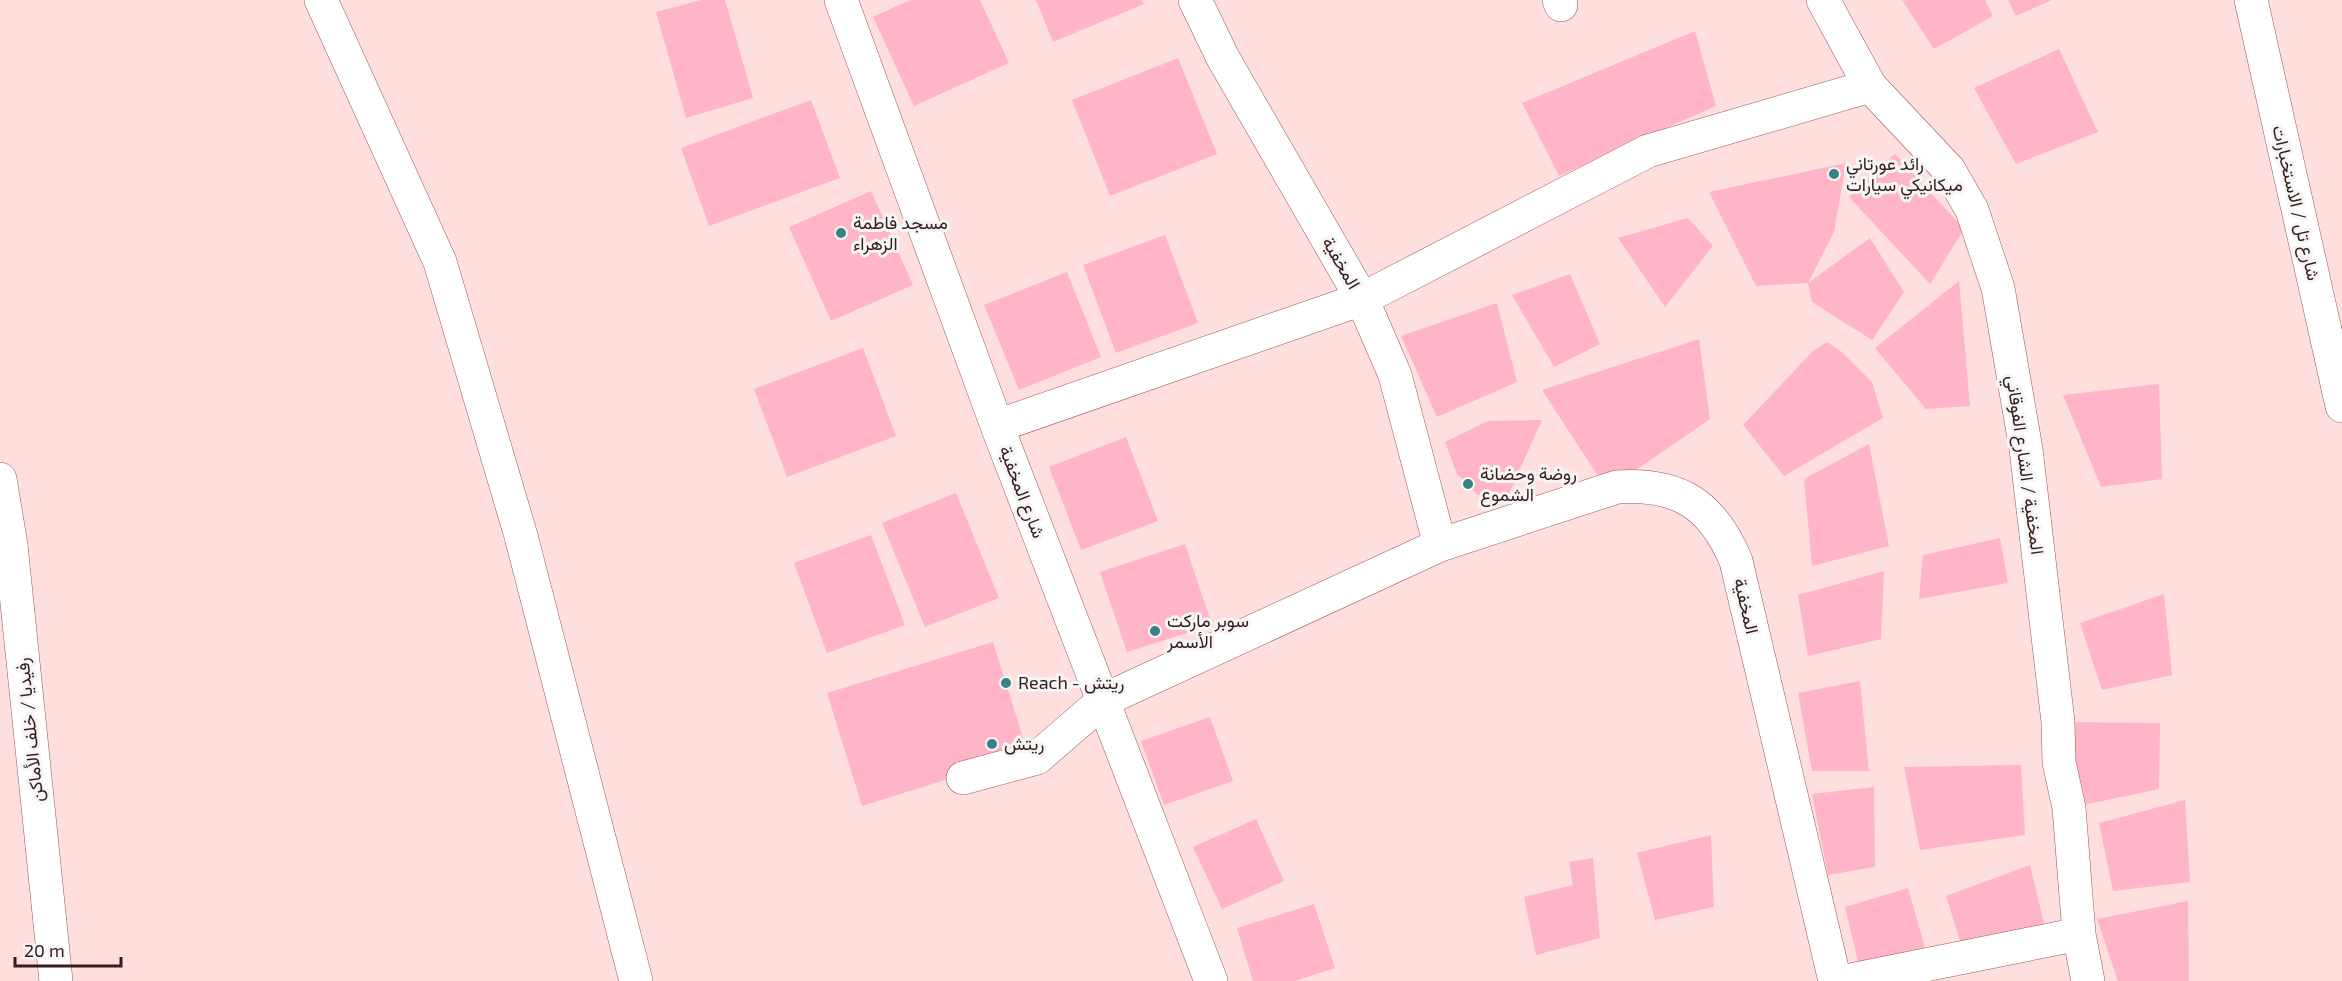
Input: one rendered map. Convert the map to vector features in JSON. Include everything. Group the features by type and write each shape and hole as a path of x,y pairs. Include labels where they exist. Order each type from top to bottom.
{"street":[{"path":"321,0 440,262 521,536 636,981"},
{"name":"شارع المخفية","path":"841,0 997,426 1211,981"},
{"name":"المخفية","path":"1196,0 1223,58 1362,299 1395,375 1440,545"},
{"name":"المخفية / الشارع الفوقاني","path":"1823,0 1870,86 1949,170 1972,210 1998,288 2026,449 2058,722 2058,762 2069,808 2079,934 2088,981"},
{"name":"شارع تل / الاستخبارات","path":"2251,0 2342,406"},
{"path":"997,426 1362,299 1648,151 1870,86"},
{"name":"رفيديا / خلف الأماكن","path":"0,479 6,555 56,981"},
{"name":"المخفية","path":"963,778 1037,758 1104,700 1440,545 1617,487 1649,487 1679,495 1697,506 1726,536 1736,561 1835,981"},
{"path":"1846,981 2079,934"}],"building":[{"path":"701,0 725,0 753,98 686,118 656,12"},
{"path":"910,0 980,0 1009,63 914,106 873,17"},
{"path":"1036,0 1142,0 1144,4 1053,42"},
{"path":"1902,0 1985,0 1993,16 1934,49"},
{"path":"2008,0 2052,0 2016,16"},
{"path":"1695,31 1716,106 1559,176 1522,103"},
{"path":"2059,49 2098,132 2016,164 1974,88"},
{"path":"1178,58 1217,154 1110,196 1072,100"},
{"path":"811,100 840,178 709,226 681,148"},
{"path":"1895,154 1964,229 1930,284 1849,197"},
{"path":"1846,163 1834,232 1808,283 1756,286 1709,192"},
{"path":"871,191 913,285 831,321 789,227"},
{"path":"1688,218 1713,246 1665,307 1618,238"},
{"path":"1165,235 1198,323 1116,353 1083,265"},
{"path":"1870,238 1904,292 1872,340 1812,302 1808,283"},
{"path":"1067,272 1101,357 1019,390 984,305"},
{"path":"1570,274 1600,344 1554,367 1512,295"},
{"path":"1959,281 1970,406 1926,409 1875,348"},
{"path":"1497,303 1517,382 1437,417 1401,336"},
{"path":"1699,339 1710,419 1607,490 1542,390"},
{"path":"1827,342 1842,352 1872,382 1883,418 1784,476 1743,425 1813,351"},
{"path":"863,348 896,436 787,477 754,389"},
{"path":"2159,384 2162,479 2101,487 2063,395"},
{"path":"1542,420 1508,496 1478,495 1457,474 1445,442 1488,421"},
{"path":"1126,437 1158,521 1081,550 1049,467"},
{"path":"1869,444 1889,546 1812,566 1804,479"},
{"path":"956,493 999,598 925,627 882,523"},
{"path":"871,535 905,625 827,653 794,563"},
{"path":"2000,538 2008,583 1919,599 1923,555"},
{"path":"1185,544 1212,625 1127,652 1100,572"},
{"path":"1884,571 1881,639 1808,656 1798,595"},
{"path":"2164,594 2172,675 2102,690 2080,623"},
{"path":"993,642 1028,754 862,806 827,693"},
{"path":"1860,681 1869,771 1812,771 1798,693"},
{"path":"1210,717 1233,781 1164,805 1141,741"},
{"path":"2058,722 2160,723 2159,789 2069,808"},
{"path":"2021,765 2025,835 1920,850 1904,767"},
{"path":"1874,787 1875,867 1828,875 1812,794"},
{"path":"2185,800 2190,882 2113,891 2099,823"},
{"path":"1256,819 1284,881 1222,909 1193,847"},
{"path":"1711,835 1714,907 1655,920 1637,853"},
{"path":"1593,858 1600,938 1536,955 1524,897 1573,885 1569,862"},
{"path":"2030,865 2048,940 1965,957 1946,896"},
{"path":"1908,888 1925,947 1862,978 1845,907"},
{"path":"2188,901 2189,981 2118,981 2097,919"},
{"path":"1314,904 1335,968 1295,981 1253,981 1237,928"}],"place":[{"name":"رائد عورتاني ميكانيكي سيارات","path":"1834,174"},
{"name":"مسجد فاطمة الزهراء","path":"841,233"},
{"name":"روضة وحضانة الشموع","path":"1468,484"},
{"name":"سوبر ماركت الأسمر","path":"1155,631"},
{"name":"Reach - ريتش","path":"1006,683"},
{"name":"ريتش","path":"992,744"}]}
